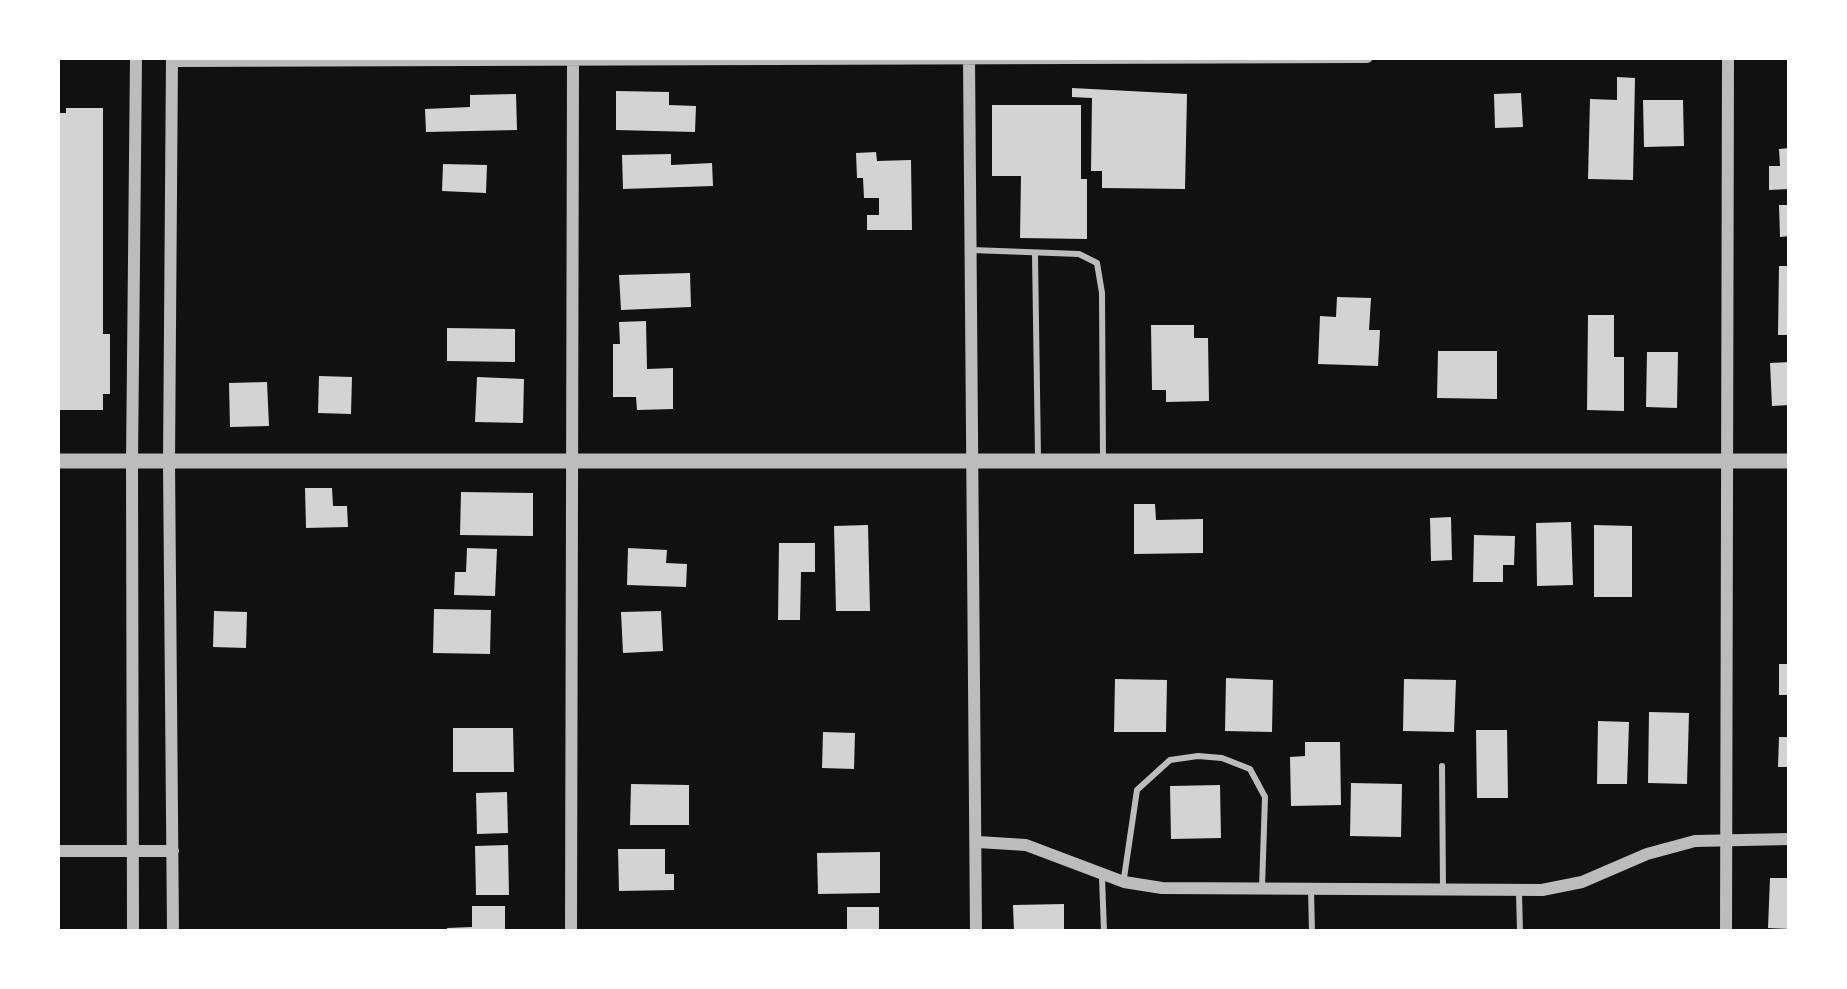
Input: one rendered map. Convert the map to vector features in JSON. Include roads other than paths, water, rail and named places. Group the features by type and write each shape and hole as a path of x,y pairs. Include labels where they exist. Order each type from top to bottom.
{"street":[{"path":"134,932 136,57"},
{"path":"173,932 172,59 1367,57"},
{"path":"1726,932 1728,57"},
{"path":"970,58 976,932"},
{"path":"571,932 573,60"},
{"path":"57,461 1790,461"},
{"path":"978,842 1026,845 1124,882 1162,889 1519,890 1566,887 1672,846 1726,838 1790,839"},
{"path":"57,851 173,851"}],"lane":[{"path":"972,250 1079,254 1097,262 1102,293 1103,460"},
{"path":"1035,254 1038,460"},
{"path":"1124,882 1137,790 1170,760 1198,756 1222,758 1250,769 1264,797 1262,889"},
{"path":"1442,766 1443,889"},
{"path":"1102,873 1104,932"},
{"path":"1311,889 1312,932"},
{"path":"1519,890 1520,932"}]}
